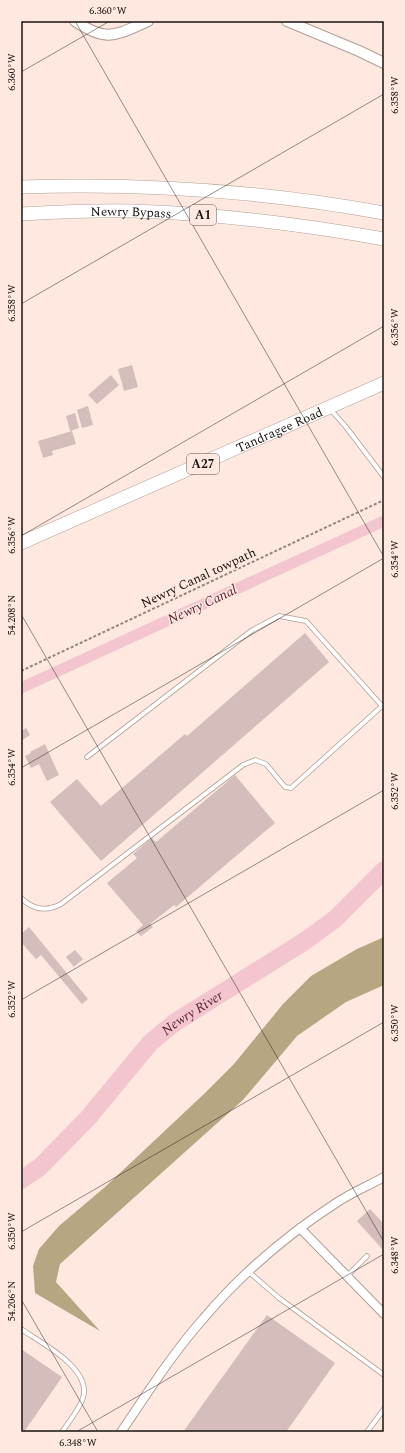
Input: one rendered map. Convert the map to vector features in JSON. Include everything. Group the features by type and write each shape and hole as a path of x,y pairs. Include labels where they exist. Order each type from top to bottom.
{"highway":[{"name":"Newry Bypass","path":"21,187 95,186 204,190 264,195 384,213"},
{"name":"Newry Bypass","path":"21,214 132,211 208,216 269,221 384,239"},
{"name":"Tandragee Road","path":"21,543 329,409 384,383"}],"street":[{"path":"75,21 90,30 106,35 114,35 148,21"},
{"path":"287,21 384,63"},
{"path":"121,1432 186,1339 221,1299 249,1272 300,1228 337,1202 384,1177"},
{"path":"300,1228 384,1314"}],"lane":[{"path":"329,409 346,427 384,477"},
{"path":"21,898 34,908 44,910 51,909 61,904 242,765 255,760 266,764 285,787 291,788 382,706 306,620 279,616 251,631 87,757"},
{"path":"347,1276 367,1256"},
{"path":"249,1272 278,1298 384,1375"},
{"path":"21,1329 68,1362 80,1373 83,1384 83,1398 62,1432"},
{"path":"367,1432 384,1409"}],"path":[{"name":"Newry Canal towpath","path":"21,671 384,500"}],"shaded area":[{"path":"384,937 384,985 346,1002 297,1036 243,1100 60,1264 56,1282 100,1331 35,1293 33,1266 39,1249 59,1226 105,1187 205,1093 234,1064 283,1004 311,976 357,949"}],"building":[{"path":"132,365 138,387 124,391 118,369"},
{"path":"111,375 119,385 97,404 88,395"},
{"path":"88,406 93,425 82,428 77,410"},
{"path":"75,413 79,428 70,431 66,416"},
{"path":"72,431 76,444 52,451 53,455 43,458 38,441"},
{"path":"305,633 329,662 101,861 50,802 77,779 101,806 185,734 187,736"},
{"path":"26,728 30,735 21,741 21,731"},
{"path":"45,744 59,775 47,781 39,764 31,768 25,756"},
{"path":"235,775 275,823 176,907 174,905 150,924 153,927 141,936 136,931 143,925 107,883 137,858 133,854 152,838 156,842"},
{"path":"29,927 88,999 82,1004 41,955 36,959 21,942 21,934"},
{"path":"75,950 83,959 74,967 66,957"},
{"path":"370,1209 384,1224 384,1251 357,1221"},
{"path":"267,1315 335,1363 286,1432 183,1432"},
{"path":"21,1349 62,1377 24,1432 21,1432"}],"waterway":[{"name":"Newry Canal","path":"21,688 384,521"},
{"name":"Newry River","path":"21,1180 40,1167 88,1118 150,1043 174,1023 305,941 335,919 384,870"}]}
